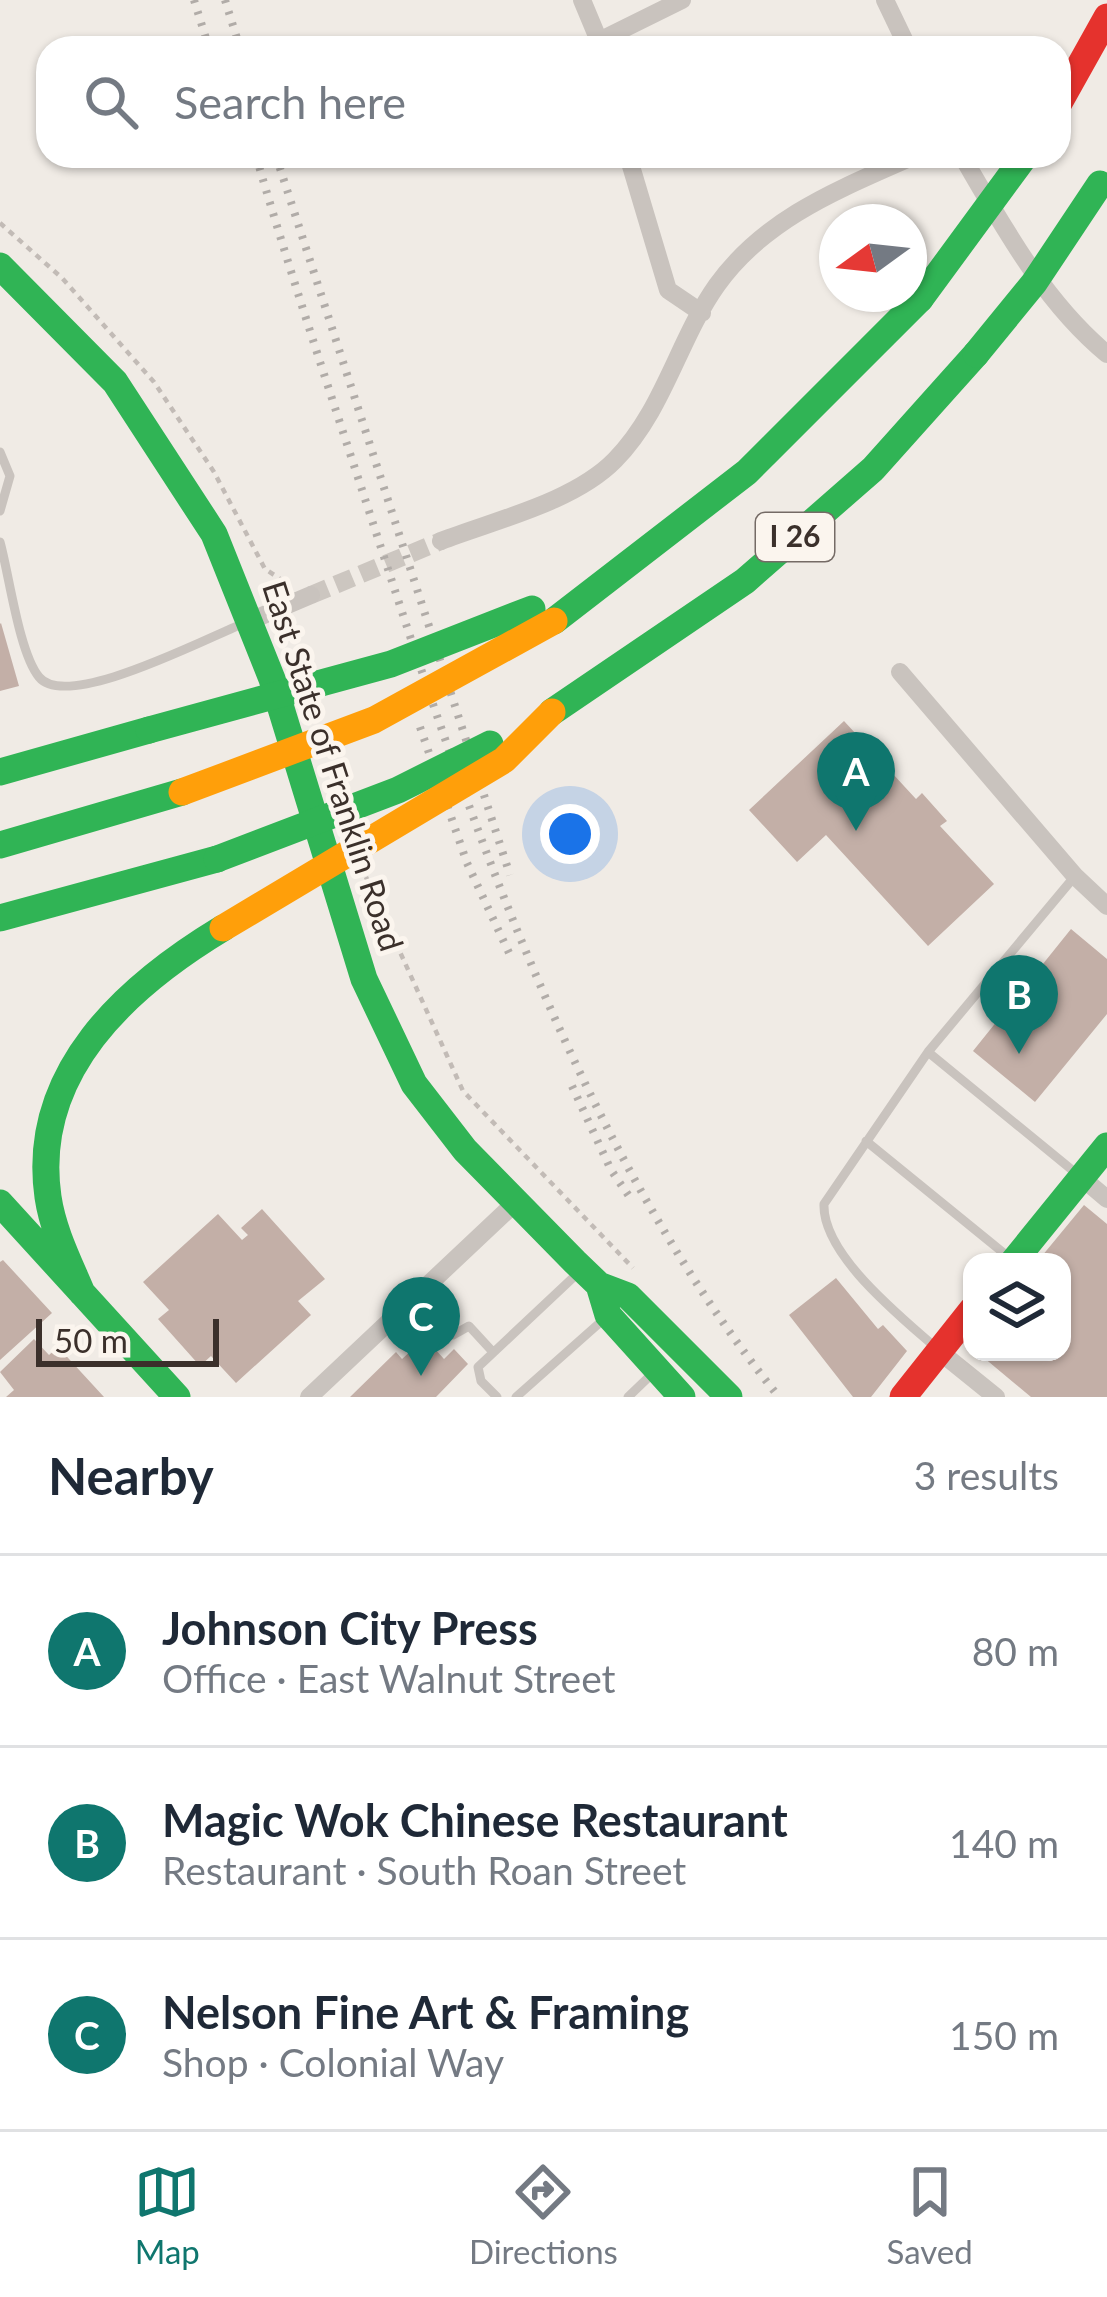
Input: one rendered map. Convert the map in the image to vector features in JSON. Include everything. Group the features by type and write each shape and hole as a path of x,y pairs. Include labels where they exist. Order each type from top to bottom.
{"main road":[{"path":"1071,82 1107,17"},
{"name":"I 26","path":"543,615 635,565 808,422 920,299 1016,168"},
{"name":"I 26","path":"0,918 217,859 398,790 552,712 696,616 873,469 1034,283 1104,178"},
{"name":"East State of Franklin Road","path":"0,266 90,351 141,416 206,518 252,620 380,1018 432,1109 591,1277"},
{"path":"0,772 363,673 543,615"},
{"path":"0,844 297,756 481,669 543,615"},
{"path":"82,1293 47,1190 52,1129 70,1067 88,1033 139,980 505,760 552,712"},
{"path":"1021,1253 1107,1146"},
{"path":"0,1203 177,1397"},
{"path":"591,1277 608,1315 682,1397"},
{"path":"591,1277 628,1296 729,1397"},
{"path":"903,1397 963,1321"}],"street":[{"path":"582,0 598,36"},
{"path":"617,36 682,0"},
{"path":"885,0 902,36"},
{"path":"632,168 668,290 702,314"},
{"path":"441,541 562,494 614,462 652,411 717,286 765,231 822,197 887,168"},
{"path":"969,168 1004,228 1076,328 1107,354"},
{"path":"252,620 303,598"},
{"path":"900,672 1075,876 1107,906"},
{"path":"1081,1178 1107,1198"},
{"path":"309,1397 516,1202"},
{"path":"939,1351 996,1397"}],"lane":[{"path":"0,452 10,476 0,511"},
{"path":"0,542 32,662 52,687 67,691 94,684 252,620"},
{"path":"939,1351 860,1275 824,1219 824,1204 928,1052 1075,876"},
{"path":"928,1052 1081,1178"},
{"path":"866,1142 1003,1253"},
{"path":"497,1397 481,1381 478,1366 591,1277"},
{"path":"407,1305 436,1334 453,1335 469,1327 492,1351"},
{"path":"516,1397 608,1315"},
{"path":"628,1397 657,1369"}],"path":[{"path":"300,663 293,640 303,598"},
{"path":"364,868 373,901 463,1091 646,1282"}],"building":[{"path":"0,624 19,686 0,691"},
{"path":"844,721 916,799 922,793 947,821 940,826 994,884 928,946 826,835 797,862 749,810"},
{"path":"1071,929 1107,959 1107,1014 1035,1102 973,1051"},
{"path":"1084,1205 1107,1224 1107,1397 1031,1397 988,1361 1071,1361 1071,1253 1044,1253"},
{"path":"262,1209 325,1279 298,1301 311,1315 236,1383 211,1356 200,1366 158,1319 169,1310 143,1282 218,1214 242,1240 248,1235 241,1228"},
{"path":"0,1262 52,1313 0,1360"},
{"path":"836,1278 878,1329 883,1325 907,1351 871,1397 853,1397 789,1315"},
{"path":"425,1338 444,1359 454,1349 468,1364 436,1397 350,1397 396,1352 402,1359"},
{"path":"34,1339 49,1355 58,1347 104,1397 6,1397 14,1390 0,1372"}],"tunnel":[{"path":"311,595 441,541"}],"railway":[{"path":"194,0 205,36"},
{"path":"225,0 236,36"},
{"path":"260,168 422,671 546,999 651,1208 712,1306 779,1397"},
{"path":"280,168 510,875"},
{"path":"420,727 467,863 510,955"},
{"path":"572,1086 611,1170 633,1202"}],"traffic: fast":[{"path":"927,289 1016,168"},
{"path":"976,354 1034,283 1100,184"},
{"path":"0,266 115,382 214,534 272,679 364,979 414,1084 465,1150 575,1262 599,1285 628,1296 729,1397"},
{"path":"554,621 747,472 907,312"},
{"path":"552,712 745,581 873,469 976,354"},
{"path":"149,730 391,664 532,609"},
{"path":"0,772 149,730"},
{"path":"217,859 398,790 490,744"},
{"path":"0,845 182,792"},
{"path":"0,918 217,859"},
{"path":"82,1293 48,1197 46,1152 54,1110 70,1072 121,1006 223,928"},
{"path":"1020,1253 1107,1146"},
{"path":"0,1203 177,1397"},
{"path":"599,1285 608,1315 682,1397"}],"traffic: jam":[{"path":"1071,82 1107,17"},
{"path":"903,1397 963,1321"}],"traffic: slow":[{"path":"182,792 374,720 554,621"},
{"path":"223,928 504,760 552,712"}],"place":[{"name":"Johnson City Press","path":"856,831"},
{"name":"Magic Wok Chinese Restaurant","path":"1019,1054"},
{"name":"Nelson Fine Art & Framing","path":"421,1376"}]}
